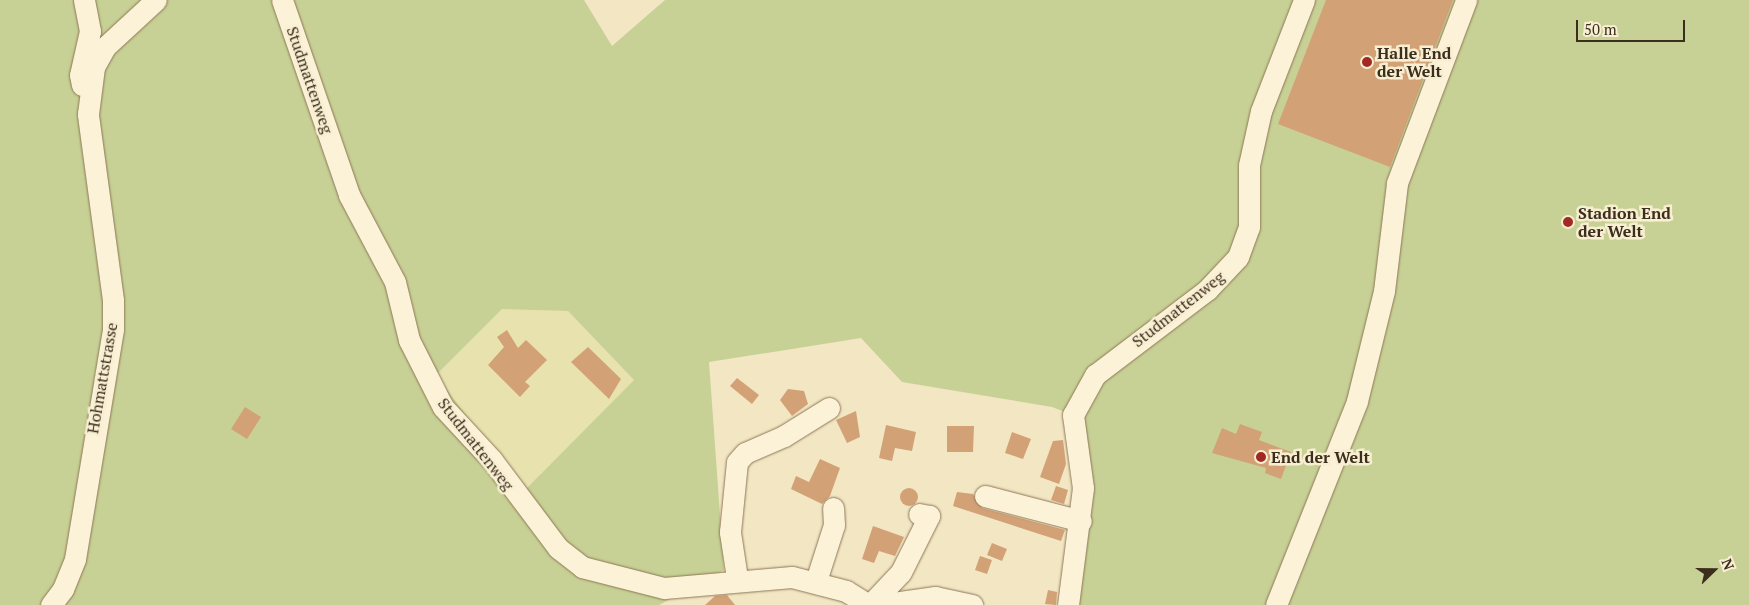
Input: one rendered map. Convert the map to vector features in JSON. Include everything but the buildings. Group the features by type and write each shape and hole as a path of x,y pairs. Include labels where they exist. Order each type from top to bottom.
{"street":[{"name":"Hohmattstrasse","path":"51,605 67,583 75,559 113,329 113,300 88,114 80,75 90,31 84,0"},
{"name":"Hohmattstrasse","path":"88,114 94,67 105,47 156,0"},
{"name":"Studmattenweg","path":"282,0 350,194 395,282 409,340 443,407 492,460 558,548 582,566 664,588 698,588 737,578 816,581 869,605"},
{"name":"Studmattenweg","path":"1068,605 1081,521 1082,481 1073,415 1081,397 1095,375 1207,290 1238,257 1249,228 1249,165 1261,111 1304,0"},
{"path":"1276,605 1357,401 1384,291 1397,184 1466,0"},
{"path":"737,578 730,532 737,462 745,453 784,436 829,408"},
{"path":"985,496 1081,521"},
{"path":"816,581 834,525 833,508"},
{"path":"869,605 901,572 929,516 919,514"},
{"path":"879,605 935,598 972,605"}],"shaded area":[{"path":"502,309 568,311 634,380 523,492 436,375"}],"green space":[{"path":"0,0 584,0 612,46 665,0 1749,0 1749,605 1068,605 1073,565 1073,415 1052,407 902,382 861,338 709,362 724,570 659,605 0,605","holes":["502,309 568,311 634,380 523,492 436,375"]}],"place":[{"name":"Halle End der Welt","path":"1367,62"},
{"name":"Stadion End der Welt","path":"1568,222"},
{"name":"End der Welt","path":"1261,457"}]}
